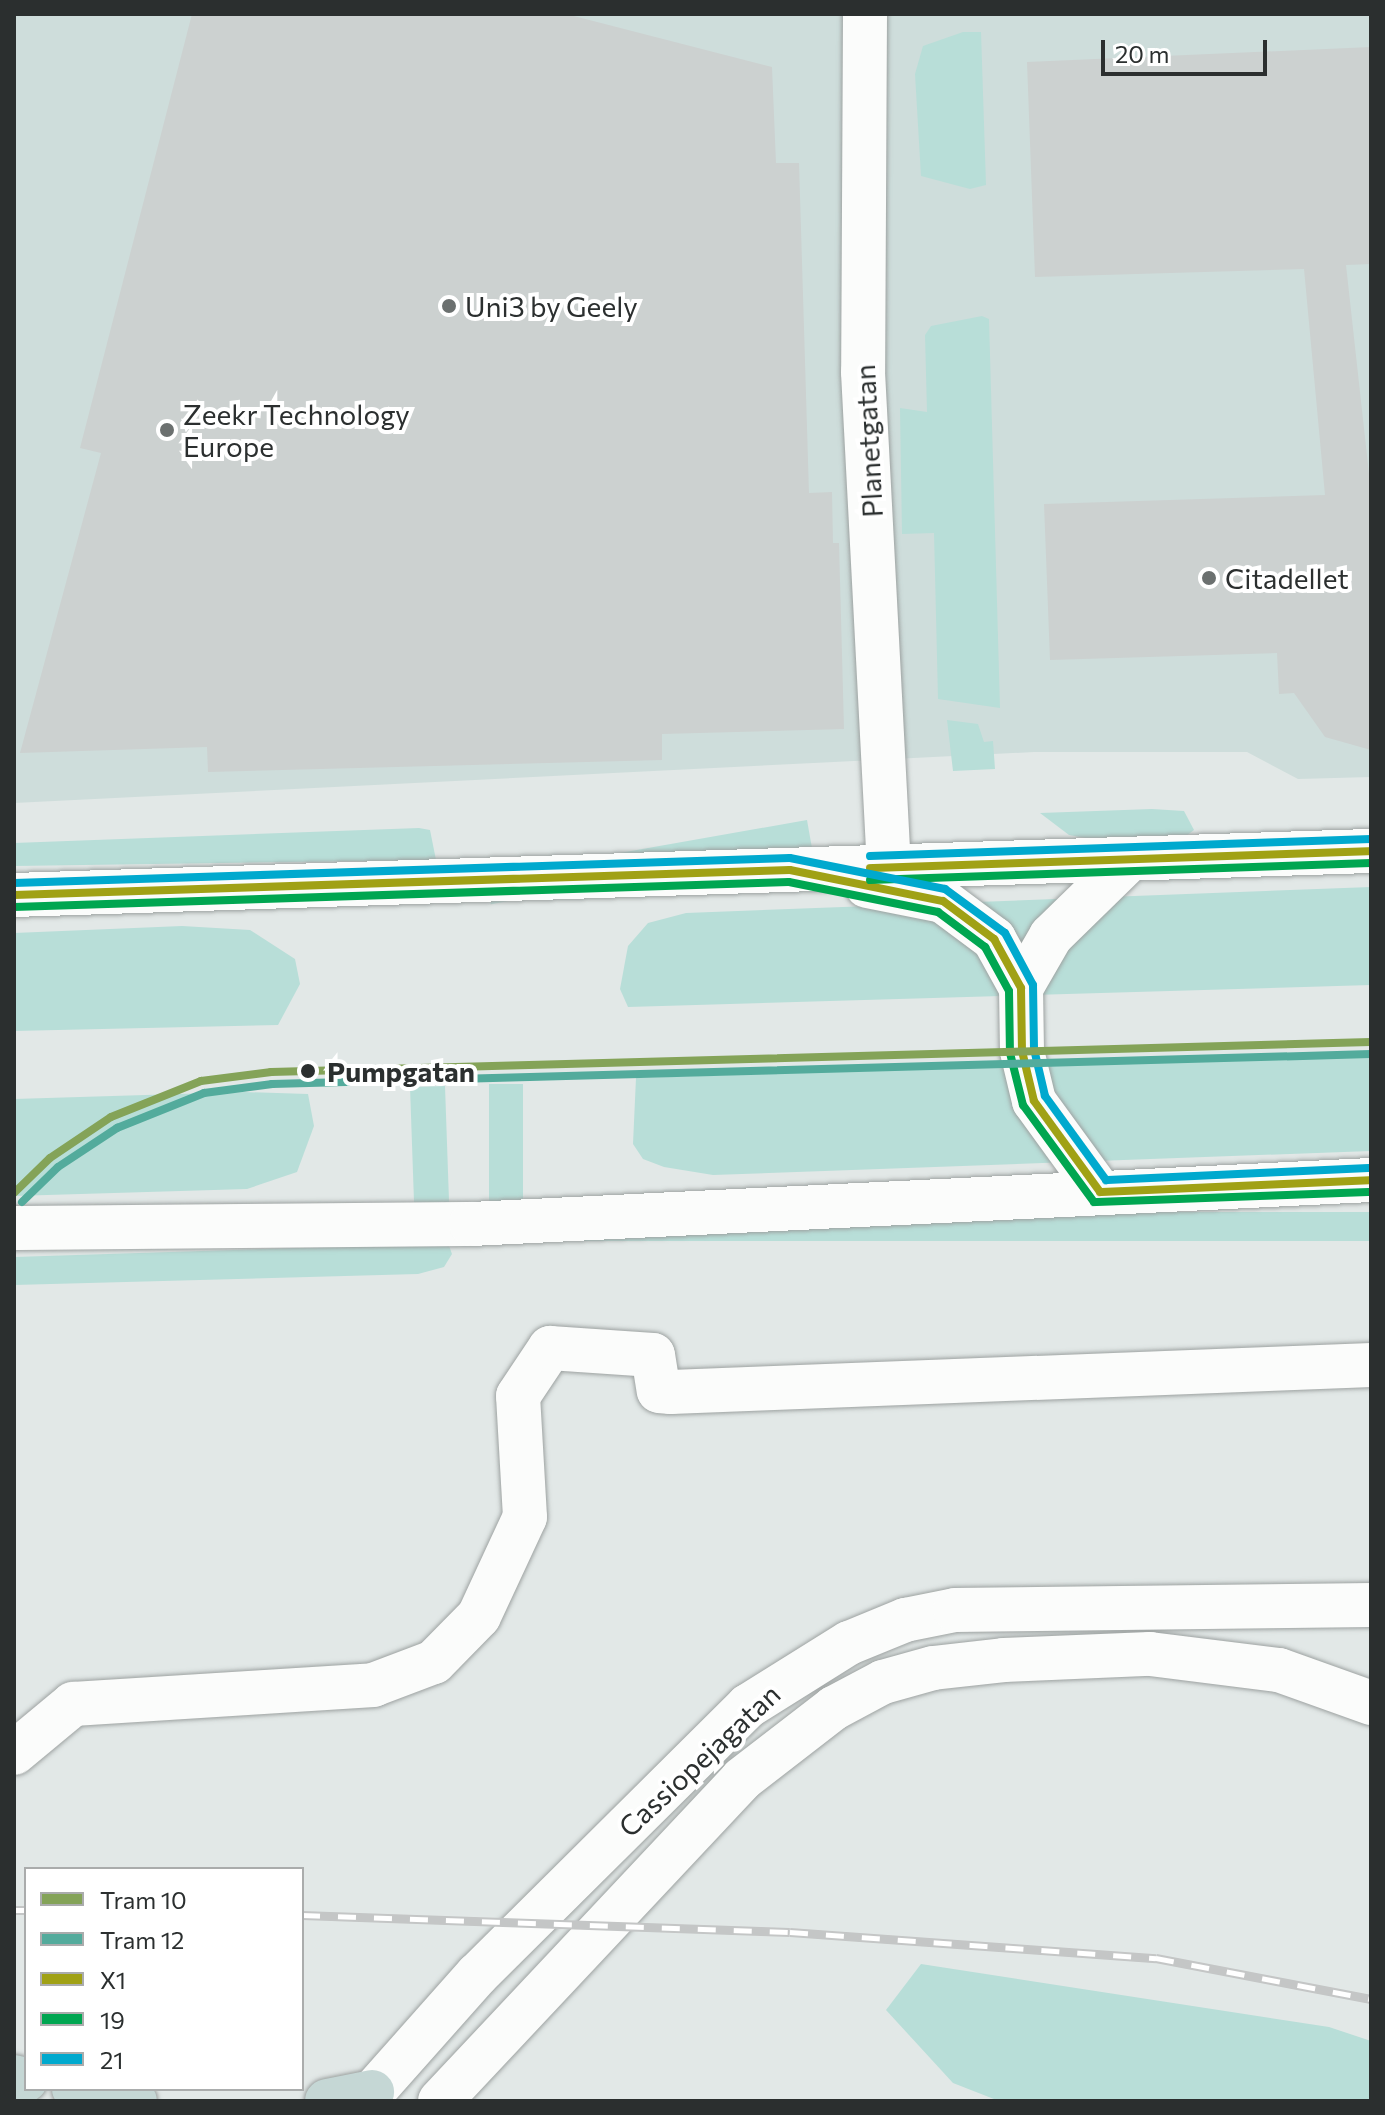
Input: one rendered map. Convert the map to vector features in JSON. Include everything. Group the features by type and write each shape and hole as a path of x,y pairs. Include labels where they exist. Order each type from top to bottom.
{"highway":[{"path":"84,2091 135,2101"},
{"path":"327,2101 368,2097"}],"street":[{"name":"Planetgatan","path":"865,14 863,372 889,867"},
{"path":"14,895 1371,851"},
{"path":"1021,988 1051,936 1129,860"},
{"path":"790,870 943,901 994,939 1021,988 1022,1051 1034,1101 1061,1147 1100,1192"},
{"path":"14,1228 471,1224 1371,1180"},
{"path":"14,1753 73,1704 357,1687 434,1662 479,1616 525,1517 518,1396 550,1348 653,1355 659,1391 671,1392 1371,1365"},
{"name":"Cassiopejagatan","path":"368,2097 582,1870 748,1706 798,1670 905,1620 955,1610 1371,1605"},
{"name":"Cassiopejagatan","path":"440,2101 742,1779 834,1708 883,1682 947,1666 1150,1654 1219,1659 1279,1670 1371,1703"}],"shaded area":[{"path":"14,14 1371,14 1371,777 1298,779 1247,752 1034,752 14,803"}],"green space":[{"path":"963,32 981,32 986,185 970,189 921,176 915,74 923,46"},
{"path":"982,316 989,319 1000,708 938,699 934,533 902,534 900,408 927,412 925,335 931,326"},
{"path":"947,720 978,724 984,742 993,741 995,769 953,771"},
{"path":"1152,809 1184,811 1194,830 1186,836 1091,839 1069,835 1040,813"},
{"path":"807,820 812,848 491,904 486,877"},
{"path":"430,830 436,860 14,866 14,843"},
{"path":"1371,887 1371,985 628,1007 620,989 628,946 648,923 686,913"},
{"path":"182,926 250,930 295,959 300,984 278,1025 14,1031 14,933"},
{"path":"1371,1055 1371,1151 713,1175 664,1167 643,1159 633,1144 636,1078"},
{"path":"489,1084 523,1084 523,1204 489,1204"},
{"path":"445,1086 449,1205 414,1206 410,1087"},
{"path":"244,1092 308,1094 314,1126 297,1172 247,1189 14,1196 14,1099"},
{"path":"495,1212 1371,1212 1371,1241 495,1241"},
{"path":"448,1243 452,1254 444,1267 418,1274 14,1285 14,1257"},
{"path":"921,1964 1329,2027 1371,2041 1371,2101 999,2101 953,2083 886,2010"}],"building":[{"name":"Uni3 by Geely","path":"192,14 566,14 772,67 776,163 799,163 809,493 832,492 833,543 839,543 844,729 662,734 662,760 208,772 207,747 20,753 101,453 80,448"},
{"path":"1371,47 1371,264 1346,265 1371,492 1371,750 1325,737 1294,693 1279,694 1277,653 1050,660 1044,504 1325,495 1304,269 1035,277 1027,62"}],"railway":[{"path":"14,1910 24,1910"},
{"path":"304,1915 790,1932 1156,1958 1371,1999"}],"tram line":[{"name":"10","path":"14,1193 50,1158 111,1117 201,1081 271,1072 1371,1042"},
{"name":"12","path":"22,1202 58,1167 117,1128 204,1093 272,1084 1371,1054"}],"transit line":[{"name":"21","path":"870,856 1371,839"},
{"name":"X1","path":"870,868 1371,851"},
{"name":"21","path":"14,883 790,858 945,889 1005,933 1033,985 1034,1049 1045,1096 1106,1180 1370,1168"},
{"name":"19","path":"870,880 1371,863"},
{"name":"X1","path":"14,895 790,870 943,901 994,939 1021,988 1022,1051 1034,1101 1100,1192 1371,1180"},
{"name":"19","path":"14,907 789,882 938,912 985,947 1009,991 1010,1053 1023,1105 1094,1202 1371,1192"}],"place":[{"name":"Uni3 by Geely","path":"449,306"},
{"name":"Zeekr Technology Europe","path":"167,430"},
{"name":"Citadellet","path":"1209,578"},
{"name":"Pumpgatan","path":"308,1071"}]}
